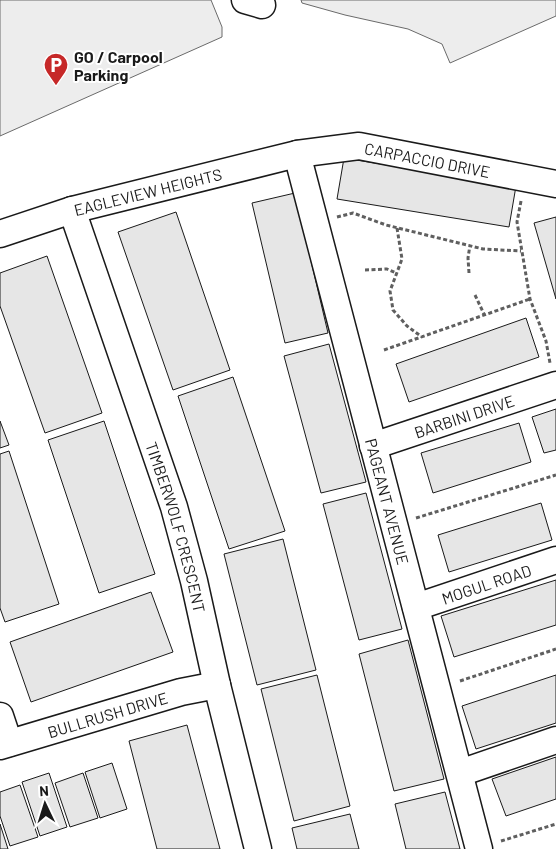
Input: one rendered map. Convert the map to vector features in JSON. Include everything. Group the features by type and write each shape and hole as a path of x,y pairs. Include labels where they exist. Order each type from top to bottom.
{"street":[{"path":"245,0 262,6 257,0"},
{"name":"CARPACCIO DRIVE","path":"297,154 359,146 556,184"},
{"name":"EAGLEVIEW HEIGHTS","path":"0,234 72,210 297,154"},
{"name":"PAGEANT AVENUE","path":"297,154 479,849"},
{"name":"TIMBERWOLF CRESCENT","path":"72,210 174,507 194,581 217,685 258,849"},
{"name":"BARBINI DRIVE","path":"373,446 555,385"},
{"name":"MOGUL ROAD","path":"416,606 556,560"},
{"name":"BULLRUSH DRIVE","path":"5,744 181,692 217,685"},
{"path":"0,716 5,744"},
{"path":"460,773 556,740"}],"path":[{"path":"525,178 517,222 521,251 530,299 546,342 555,385"},
{"path":"315,223 353,213 397,228 483,249 521,251"},
{"path":"397,228 402,259 390,291 393,310 407,326 422,338"},
{"path":"470,245 468,258 470,273"},
{"path":"366,270 387,269 396,273"},
{"path":"475,295 484,314"},
{"path":"384,350 530,299"},
{"path":"394,525 556,475"},
{"path":"438,688 556,649"},
{"path":"479,849 556,824"}],"shaded area":[{"name":"GO / Carpool Parking","path":"0,0 211,0 222,27 222,37 0,136"},
{"path":"301,0 556,0 556,16 450,63 442,44 408,29 345,15 302,3"}],"building":[{"path":"344,158 516,186 509,227 337,199"},
{"path":"295,193 328,333 285,343 252,203"},
{"path":"176,212 230,370 173,390 118,232"},
{"path":"556,217 556,299 534,223"},
{"path":"47,256 102,413 45,433 0,306 0,273"},
{"path":"526,318 539,357 409,402 396,364"},
{"path":"329,344 366,482 321,493 284,356"},
{"path":"233,377 285,531 229,549 178,396"},
{"path":"556,409 556,450 544,453 532,417"},
{"path":"0,421 9,445 0,448"},
{"path":"104,421 155,574 99,593 48,440"},
{"path":"519,423 531,462 433,493 421,453"},
{"path":"9,451 59,604 5,622 0,608 0,454"},
{"path":"366,493 402,629 359,640 323,504"},
{"path":"541,503 552,540 449,572 438,535"},
{"path":"283,539 316,670 257,685 224,554"},
{"path":"556,580 556,625 454,657 441,616"},
{"path":"151,592 173,652 31,702 10,642"},
{"path":"408,640 444,779 394,791 359,654"},
{"path":"317,675 350,806 294,821 261,689"},
{"path":"556,675 556,723 476,749 462,706"},
{"path":"187,725 220,849 157,849 129,741"},
{"path":"556,757 556,799 506,816 492,779"},
{"path":"112,763 127,809 100,818 85,772"},
{"path":"49,773 67,827 40,836 22,782"},
{"path":"83,773 98,818 70,827 55,783"},
{"path":"20,785 38,837 10,846 0,816 0,792"},
{"path":"445,792 460,849 406,849 395,804"},
{"path":"350,814 359,849 297,849 292,828"},
{"path":"0,824 8,849 0,849"}],"place":[{"name":"GO / Carpool Parking","path":"56,86"}]}
